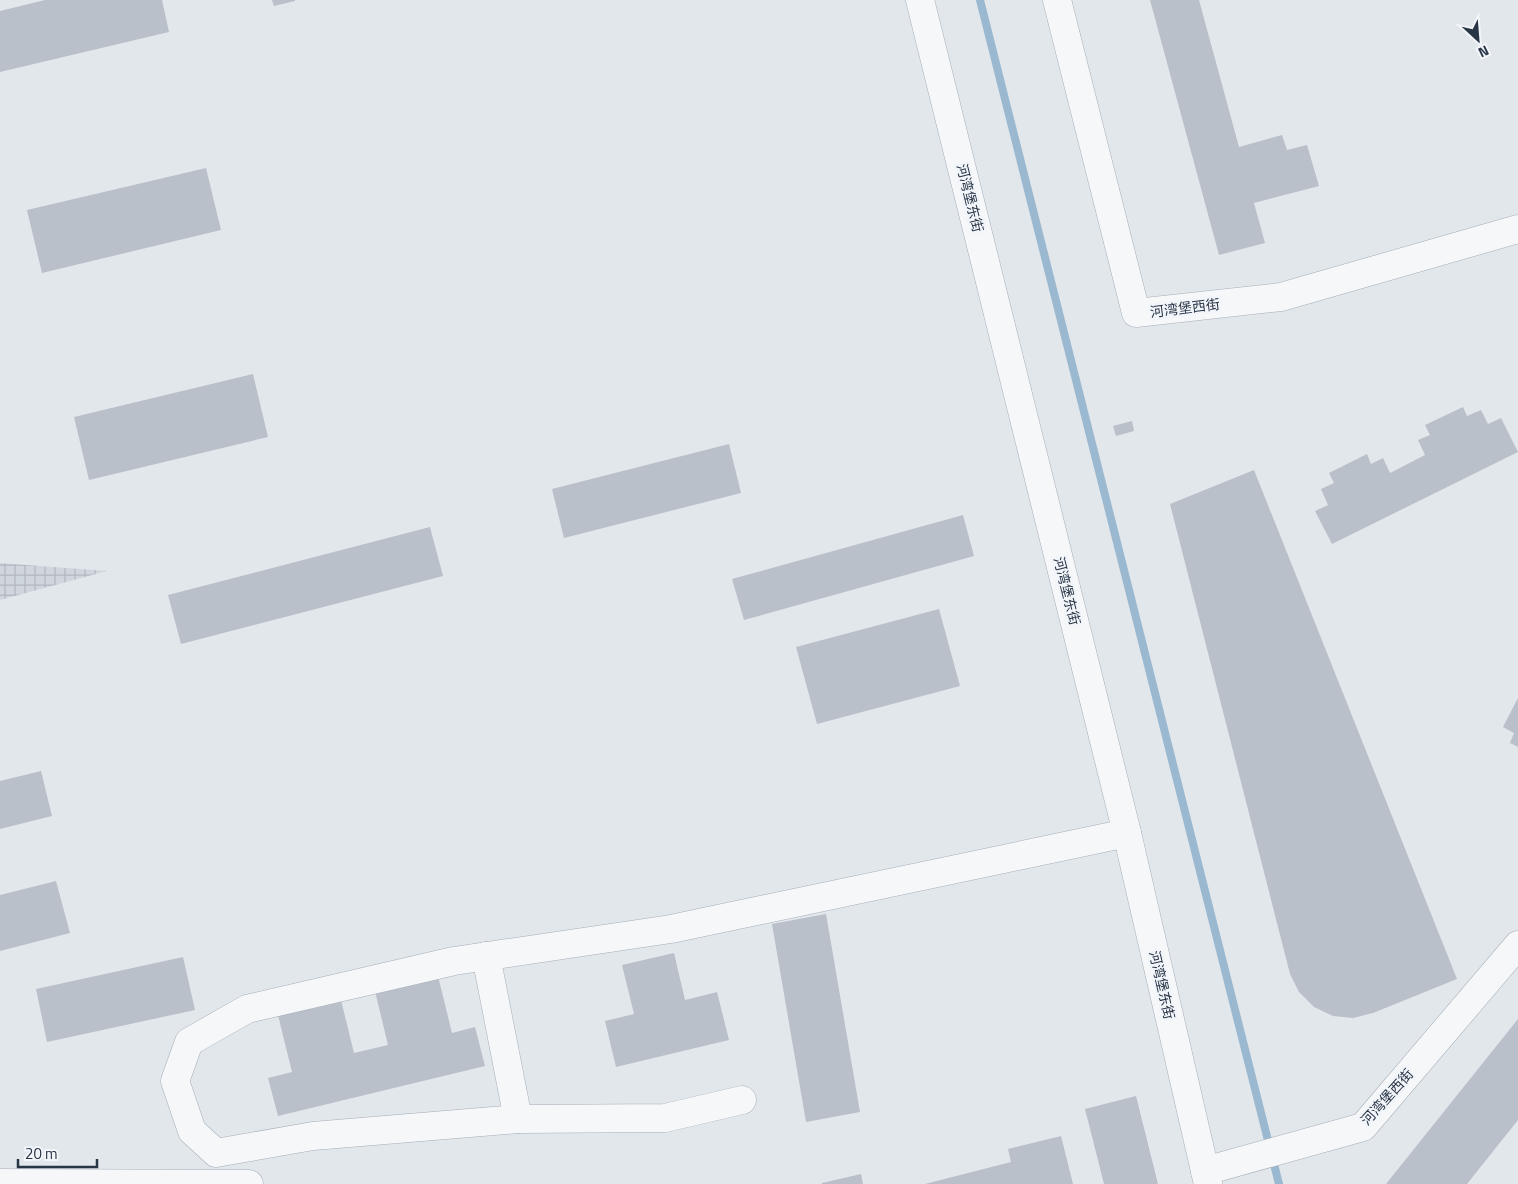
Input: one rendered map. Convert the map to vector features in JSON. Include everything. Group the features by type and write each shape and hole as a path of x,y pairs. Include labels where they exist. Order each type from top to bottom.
{"street":[{"name":"河湾堡东街","path":"920,0 1127,833 1206,1178"},
{"name":"河湾堡西街","path":"1057,0 1136,314 1280,297 1518,229"},
{"path":"742,1100 665,1118 518,1119 313,1136 216,1153 192,1131 175,1082 189,1042 246,1008 454,961 672,929 1127,833"},
{"name":"河湾堡西街","path":"1206,1178 1249,1159 1363,1127 1518,945"},
{"path":"486,956 518,1119"},
{"path":"0,1183 249,1184"}],"shaded area":[{"path":"0,563 107,571 0,600"}],"building":[{"path":"45,0 162,0 169,32 0,72 0,11"},
{"path":"272,0 295,0 295,1 274,6"},
{"path":"1150,0 1199,0 1239,147 1282,135 1287,150 1307,145 1319,186 1254,203 1265,243 1219,255"},
{"path":"206,168 221,230 42,273 27,210"},
{"path":"253,374 268,437 89,480 74,417"},
{"path":"1463,407 1467,416 1481,410 1488,424 1501,418 1518,452 1332,544 1315,511 1328,505 1321,489 1334,483 1329,473 1367,454 1371,464 1383,458 1390,473 1425,455 1418,440 1430,435 1425,425"},
{"path":"1132,421 1134,431 1116,436 1113,426"},
{"path":"729,444 741,493 564,538 552,489"},
{"path":"1254,470 1457,979 1373,1013 1353,1018 1333,1016 1314,1007 1299,992 1290,974 1170,504"},
{"path":"963,515 974,556 744,620 732,579"},
{"path":"430,527 443,576 181,644 168,595"},
{"path":"939,609 960,686 817,724 796,647"},
{"path":"1518,698 1518,747 1510,743 1514,733 1503,727"},
{"path":"41,771 52,816 0,829 0,781"},
{"path":"56,881 70,933 0,951 0,895"},
{"path":"826,914 860,1112 806,1122 772,924"},
{"path":"674,953 685,1000 717,992 729,1040 616,1067 605,1021 634,1014 622,965"},
{"path":"183,957 195,1010 47,1042 36,989"},
{"path":"437,972 452,1033 475,1027 485,1066 278,1116 268,1078 292,1072 277,1011 340,996 354,1053 388,1045 374,987"},
{"path":"1518,1019 1518,1120 1467,1184 1386,1184"},
{"path":"1136,1096 1158,1184 1104,1184 1085,1109"},
{"path":"1061,1136 1073,1184 925,1184 1011,1162 1008,1149"},
{"path":"861,1174 863,1184 822,1184 822,1183"}],"waterway":[{"path":"980,0 1279,1184"}]}
